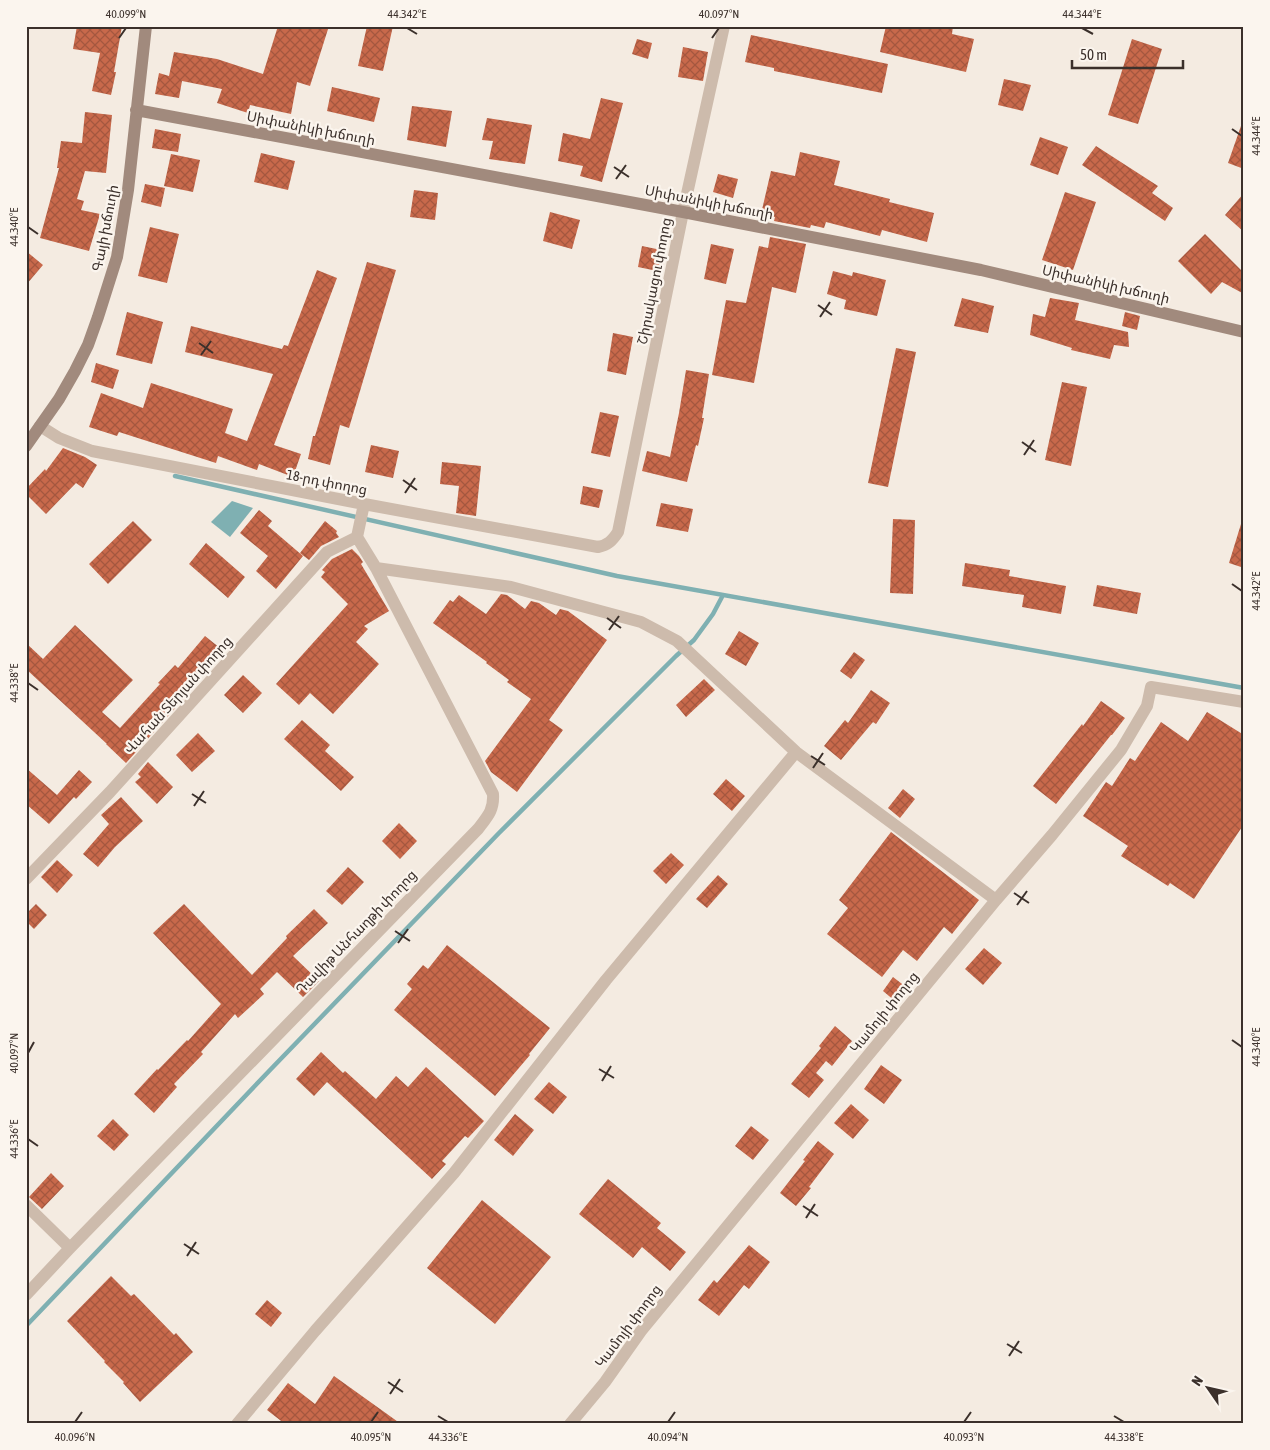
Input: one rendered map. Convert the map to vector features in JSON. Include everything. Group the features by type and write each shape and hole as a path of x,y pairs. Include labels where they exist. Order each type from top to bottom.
{"main road":[{"name":"Գայի խճուղի","path":"26,446 59,399 75,371 88,344 118,257 128,190 146,26"},
{"name":"Սիփանիկի խճուղի","path":"136,110 683,212 981,270 1244,332"}],"street":[{"name":"Շիրակացու փողոց","path":"613,540 618,532 683,212 724,26"},
{"name":"18-րդ փողոց","path":"40,426 59,438 92,451 598,547 613,540"},
{"path":"357,536 364,504"},
{"name":"Դավիթ Անհաղթի փողոց","path":"26,1295 471,836 490,814 494,804 493,794 376,568 357,536"},
{"name":"Վահան Տերյան փողոց","path":"26,879 110,792 327,552 357,536"},
{"path":"376,568 510,587 641,622 677,641 796,752 996,900"},
{"name":"Կամոյի փողոց","path":"570,1424 604,1382 641,1331 1121,750 1147,706 1151,687 1244,702"},
{"path":"237,1424 315,1331 454,1174 606,980 796,752"},
{"path":"26,1205 70,1248"}],"water":[{"path":"232,501 253,508 230,537 211,522"}],"building":[{"path":"77,26 122,26 111,95 92,91 100,53 73,49"},
{"path":"278,26 329,26 310,86 297,82 291,114 250,105 248,113 217,103 222,89 182,81 179,98 155,94 159,73 169,76 174,52 217,59 263,74"},
{"path":"367,26 393,26 383,71 358,66"},
{"path":"886,26 953,26 952,34 974,39 966,72 880,52"},
{"path":"751,35 888,64 882,93 774,71 774,68 745,62"},
{"path":"637,39 652,43 648,59 632,54"},
{"path":"1132,39 1162,49 1138,124 1108,115"},
{"path":"683,47 708,52 703,81 678,77"},
{"path":"1004,79 1031,85 1023,111 998,105"},
{"path":"332,87 380,98 374,122 327,111"},
{"path":"601,98 623,103 602,182 580,176 583,166 558,161 563,133 590,139"},
{"path":"412,106 452,111 446,147 407,140"},
{"path":"85,112 112,115 106,173 85,171 77,199 84,201 81,210 100,214 89,251 40,238 59,168 57,168 61,141 82,143"},
{"path":"487,118 532,125 525,164 489,159 493,141 482,140"},
{"path":"1242,123 1244,123 1244,169 1228,163"},
{"path":"155,129 181,134 178,152 152,148"},
{"path":"1040,137 1068,147 1058,175 1030,165"},
{"path":"1096,146 1158,186 1152,193 1173,208 1165,221 1082,165"},
{"path":"800,152 840,161 834,185 890,199 889,202 934,213 927,242 882,230 880,236 826,222 824,228 811,225 810,228 774,221 775,217 761,214 771,171 795,176"},
{"path":"261,153 295,161 288,190 254,182"},
{"path":"171,154 200,160 193,192 164,186"},
{"path":"718,174 738,179 733,198 713,192"},
{"path":"145,184 165,188 161,207 141,202"},
{"path":"414,190 438,193 435,220 410,217"},
{"path":"1065,192 1096,202 1073,270 1042,260"},
{"path":"1244,193 1244,232 1225,215"},
{"path":"550,212 580,220 572,249 543,241"},
{"path":"150,227 179,234 167,283 138,276"},
{"path":"1205,234 1244,273 1244,294 1222,282 1211,294 1178,261"},
{"path":"770,237 806,244 796,293 772,287 754,383 712,375 726,300 746,303 759,246 768,248"},
{"path":"711,244 734,249 726,284 704,279"},
{"path":"642,246 666,251 662,272 638,267"},
{"path":"26,251 43,265 26,285"},
{"path":"367,262 396,270 349,428 340,425 330,465 308,459 313,436 315,436"},
{"path":"317,270 337,278 274,445 301,454 293,477 259,464 257,470 218,456 216,463 119,432 117,436 89,427 101,393 143,408 151,383 233,409 225,433 247,441 273,374 185,352 191,326 282,349 284,345 288,346"},
{"path":"833,271 852,276 853,272 886,280 877,316 844,309 846,300 827,294"},
{"path":"962,298 994,306 988,333 954,326"},
{"path":"1050,298 1079,303 1075,320 1128,332 1129,347 1114,345 1110,359 1071,350 1072,348 1030,335 1033,314 1045,317"},
{"path":"127,312 163,322 152,364 116,355"},
{"path":"1125,312 1140,316 1137,330 1122,326"},
{"path":"613,333 633,337 626,375 607,371"},
{"path":"896,348 916,352 888,487 868,483"},
{"path":"96,363 119,370 113,389 91,382"},
{"path":"686,370 709,374 702,418 704,418 687,482 642,471 647,451 670,457"},
{"path":"1062,382 1087,387 1071,466 1045,460"},
{"path":"600,412 619,416 610,457 591,453"},
{"path":"371,445 399,451 393,478 365,472"},
{"path":"63,448 85,457 97,465 83,488 76,483 46,514 26,494 26,489 45,469 46,471"},
{"path":"442,462 481,466 476,516 456,513 459,486 440,484"},
{"path":"583,486 603,490 599,508 580,504"},
{"path":"661,503 693,509 688,532 656,526"},
{"path":"259,510 272,521 268,526 303,556 276,589 256,571 268,556 240,533"},
{"path":"893,519 915,520 913,594 890,593"},
{"path":"133,521 152,540 108,584 89,564"},
{"path":"325,521 337,531 336,533 339,537 321,546 309,560 300,553"},
{"path":"1241,524 1244,524 1244,568 1229,563"},
{"path":"206,543 245,577 228,598 189,564"},
{"path":"352,549 363,562 361,564 389,611 364,626 368,629 356,642 379,664 333,714 310,693 299,705 276,684 348,604 321,577 325,572 322,570 332,559"},
{"path":"965,563 1010,570 1009,576 1066,586 1061,614 1022,607 1024,595 962,586"},
{"path":"1097,585 1141,593 1137,614 1093,606"},
{"path":"501,594 507,595 525,609 531,601 539,603 556,615 560,609 568,611 607,640 549,720 563,730 517,792 491,772 485,761 531,699 507,682 509,680 487,662 433,623 450,600 453,602 459,595 486,614"},
{"path":"75,625 133,680 102,712 120,728 160,684 158,683 175,665 178,668 205,636 220,648 192,681 196,685 126,763 26,669 26,643 43,659"},
{"path":"739,631 759,643 746,666 725,654"},
{"path":"854,652 865,660 851,679 840,671"},
{"path":"243,675 262,693 243,713 224,695"},
{"path":"704,679 715,690 686,717 676,705"},
{"path":"871,690 890,703 876,724 873,722 841,760 824,746 845,720 848,723"},
{"path":"1101,701 1125,718 1056,804 1033,786 1082,724 1083,726"},
{"path":"1207,712 1244,735 1244,824 1194,899 1170,883 1168,886 1121,856 1128,846 1083,816 1106,782 1112,786 1130,758 1135,761 1161,722 1188,741"},
{"path":"302,720 330,745 325,751 354,777 341,791 284,739"},
{"path":"198,733 215,751 192,772 176,755"},
{"path":"148,762 173,787 157,804 135,782 141,777 138,774"},
{"path":"26,768 57,795 79,770 92,782 76,799 74,797 49,824 26,804"},
{"path":"726,779 745,796 732,811 713,794"},
{"path":"903,789 915,799 900,818 888,808"},
{"path":"121,797 143,821 115,847 98,867 83,854 109,824 101,815"},
{"path":"399,823 417,841 400,859 382,841"},
{"path":"891,832 979,900 952,934 944,927 917,961 903,950 882,977 827,934 848,908 839,900"},
{"path":"671,853 684,865 666,884 653,871"},
{"path":"57,860 73,875 57,893 41,877"},
{"path":"348,867 364,882 342,905 326,891"},
{"path":"718,875 728,884 707,908 696,899"},
{"path":"36,904 47,915 34,929 26,921 26,914"},
{"path":"184,904 252,975 287,938 286,936 314,909 328,923 293,956 319,981 303,997 277,972 260,989 264,994 238,1018 235,1014 201,1052 203,1054 174,1084 177,1087 154,1113 134,1094 157,1069 188,1041 221,1004 153,933"},
{"path":"447,945 550,1028 495,1096 394,1010 412,989 407,984 423,965 428,969"},
{"path":"984,948 1002,963 983,985 965,969"},
{"path":"893,977 906,987 895,1001 883,991"},
{"path":"835,1026 852,1041 832,1066 826,1061 816,1073 824,1080 809,1098 791,1084 821,1048 819,1046"},
{"path":"321,1052 343,1073 345,1071 376,1099 396,1076 408,1087 426,1067 484,1121 468,1138 465,1136 442,1161 446,1164 432,1179 327,1082 314,1096 296,1079"},
{"path":"881,1065 902,1080 884,1104 864,1089"},
{"path":"549,1082 567,1097 553,1114 534,1099"},
{"path":"851,1104 869,1120 853,1139 834,1123"},
{"path":"515,1114 534,1130 513,1156 494,1140"},
{"path":"113,1119 129,1135 114,1151 97,1136"},
{"path":"751,1126 769,1140 753,1160 735,1146"},
{"path":"818,1141 834,1154 796,1206 780,1193"},
{"path":"51,1173 64,1186 42,1209 29,1197"},
{"path":"608,1179 661,1223 657,1228 686,1252 670,1271 642,1247 633,1258 579,1214"},
{"path":"482,1200 551,1257 495,1324 427,1268"},
{"path":"749,1245 770,1262 749,1289 744,1285 719,1316 698,1300 714,1280 717,1283"},
{"path":"111,1276 131,1296 134,1294 174,1335 176,1333 193,1352 140,1402 124,1382 67,1321"},
{"path":"267,1300 282,1313 271,1327 255,1314"},
{"path":"334,1376 401,1424 285,1424 267,1410 288,1383 315,1404"}],"waterway":[{"path":"175,476 617,576 1244,688"},
{"path":"26,1326 499,833 694,640 713,614 723,595"}]}
